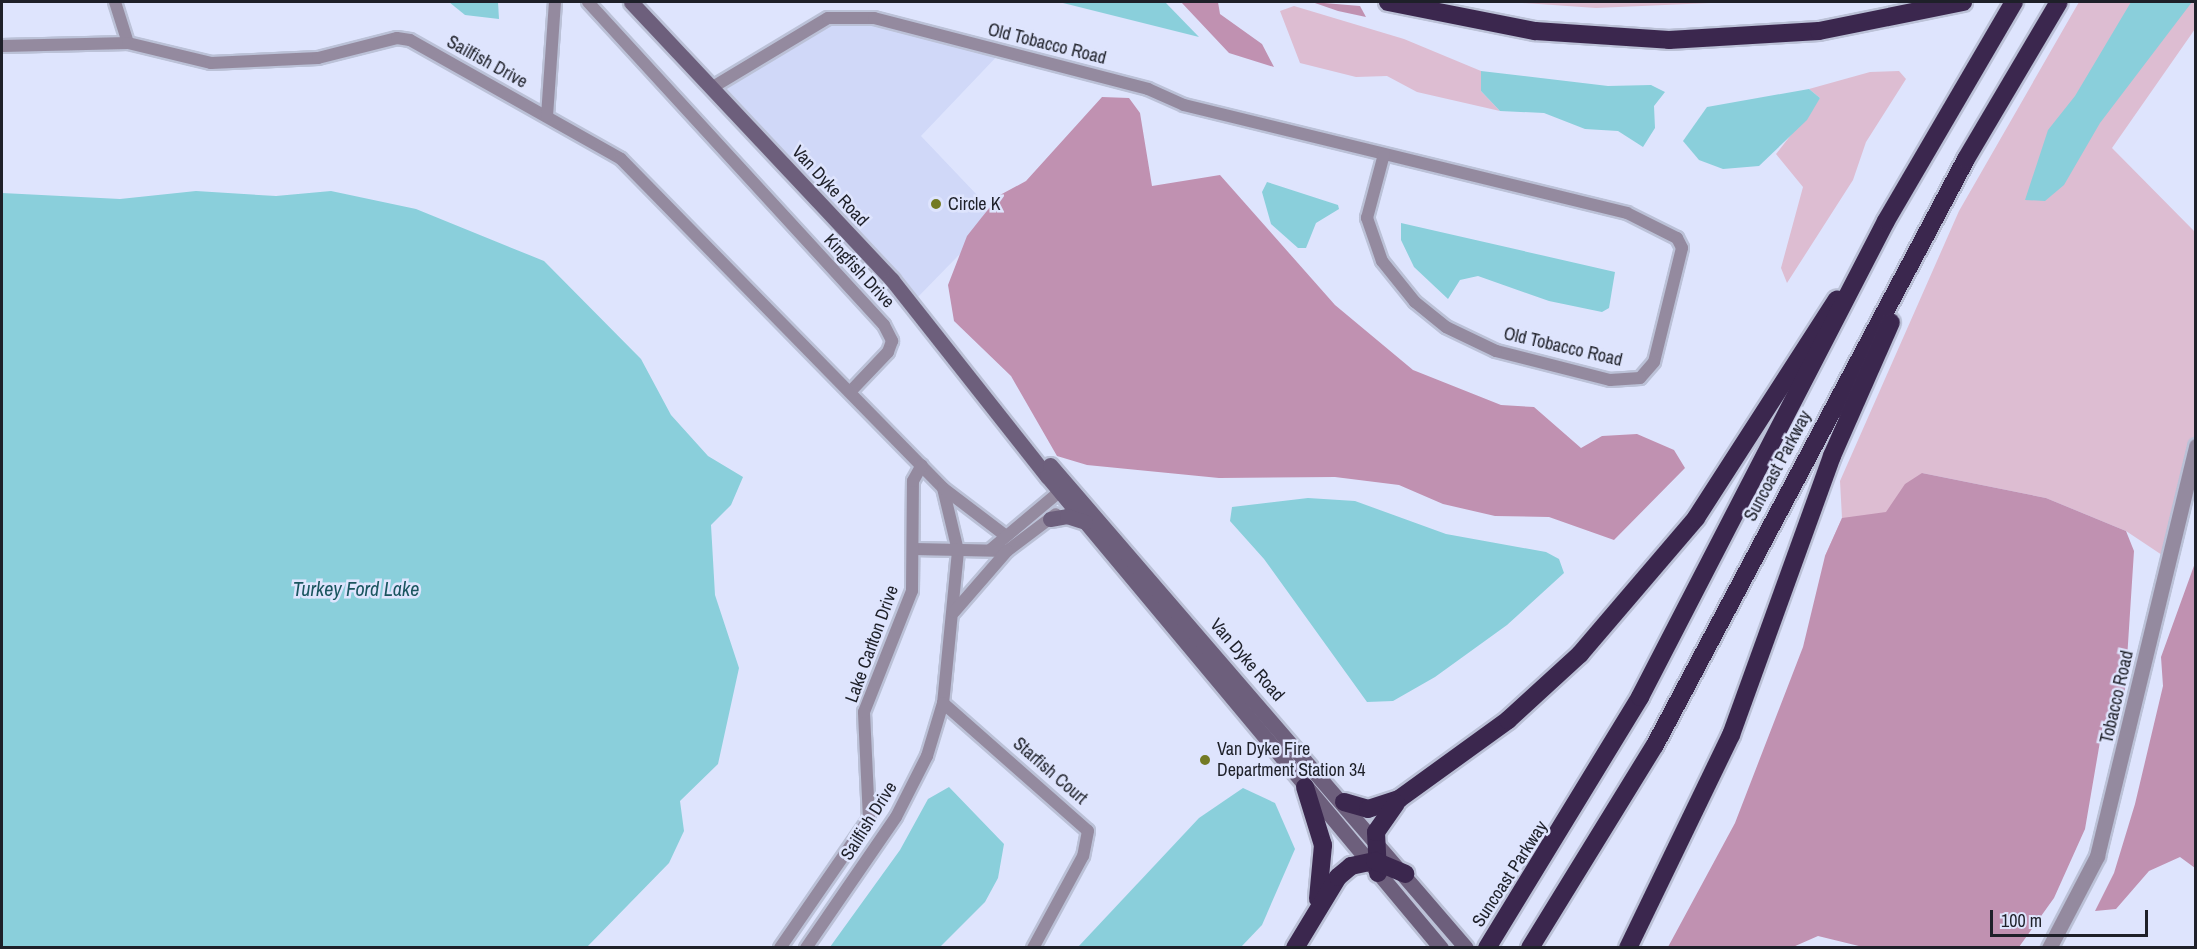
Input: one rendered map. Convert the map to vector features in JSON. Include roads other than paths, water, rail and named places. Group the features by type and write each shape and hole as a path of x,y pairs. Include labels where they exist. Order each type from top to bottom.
{"highway":[{"path":"1388,2 1535,31 1669,40 1819,31 1963,2"},
{"name":"Suncoast Parkway","path":"1487,948 1640,697 1886,221 2014,2"},
{"name":"Suncoast Parkway","path":"1530,948 1655,745 1935,217 2059,2"},
{"path":"1628,948 1731,735 1832,456 1935,217"},
{"path":"1374,865 1375,838 1381,820 1399,799 1541,691 1648,580 1714,493 1886,221"},
{"path":"1305,787 1324,859 1316,909"},
{"path":"1344,802 1368,809 1399,799"},
{"path":"1295,948 1316,909 1343,871 1374,865 1405,874"}],"main road":[{"name":"Van Dyke Road","path":"631,2 892,280 1067,495 1344,802 1466,948"},
{"name":"Van Dyke Road","path":"1067,495 1085,522 1305,787 1374,865 1440,948"},
{"path":"1050,519 1067,516 1085,522"}],"street":[{"path":"116,2 128,43"},
{"path":"547,116 555,2"},
{"name":"Kingfish Drive","path":"588,2 884,325 892,341 888,352 852,390"},
{"name":"Old Tobacco Road","path":"712,87 828,18 874,18 1384,154 1627,213 1677,238 1683,261 1654,362 1640,378 1610,380 1496,351 1446,327 1415,302 1382,261 1367,218 1384,154"},
{"name":"Sailfish Drive","path":"2,46 128,43 211,63 318,58 404,39 547,116 621,159 852,390"},
{"path":"852,390 943,488 1006,537"},
{"name":"Tobacco Road","path":"2049,948 2097,856 2196,446"},
{"name":"Lake Carlton Drive","path":"780,948 869,819 864,712 912,591 915,549 913,481 922,465"},
{"path":"943,488 958,552 943,703"},
{"path":"952,616 1007,552 1050,519 1067,495"},
{"path":"990,550 1067,495"},
{"path":"915,549 1007,552"},
{"name":"Sailfish Drive","path":"806,948 896,817 927,756 943,703"},
{"name":"Starfish Court","path":"943,703 1088,831 1083,856 1033,948"}],"water":[{"path":"449,2 498,2 499,19 465,15"},
{"path":"1059,2 1165,2 1199,37"},
{"path":"2131,2 2192,2 2100,123 2064,185 2045,201 2025,200 2048,130 2075,96"},
{"path":"1481,71 1608,86 1651,85 1665,92 1654,106 1655,128 1643,147 1618,131 1585,129 1544,113 1500,111 1481,91"},
{"path":"1809,89 1820,98 1807,120 1759,166 1723,169 1699,160 1683,141 1707,107"},
{"path":"1267,182 1338,205 1339,209 1316,223 1306,248 1298,248 1271,224 1262,192"},
{"name":"Turkey Ford Lake","path":"196,191 276,196 331,191 416,209 544,261 641,359 671,415 708,456 743,477 731,505 711,525 715,595 739,668 718,764 680,801 684,831 669,863 587,947 2,947 2,193 120,199"},
{"path":"1401,223 1615,272 1609,308 1602,312 1549,301 1478,276 1460,280 1448,299 1414,267 1401,240"},
{"path":"1308,498 1355,501 1446,534 1546,552 1559,559 1564,573 1507,625 1435,677 1393,701 1367,702 1264,559 1230,521 1232,507"},
{"path":"949,787 1004,844 998,878 985,902 940,947 830,947 900,850 928,799"},
{"path":"1243,788 1275,803 1295,849 1262,925 1241,947 1078,947 1199,818"}],"place":[{"name":"Circle K","path":"936,204"},
{"name":"Van Dyke Fire Department Station 34","path":"1205,760"}]}
